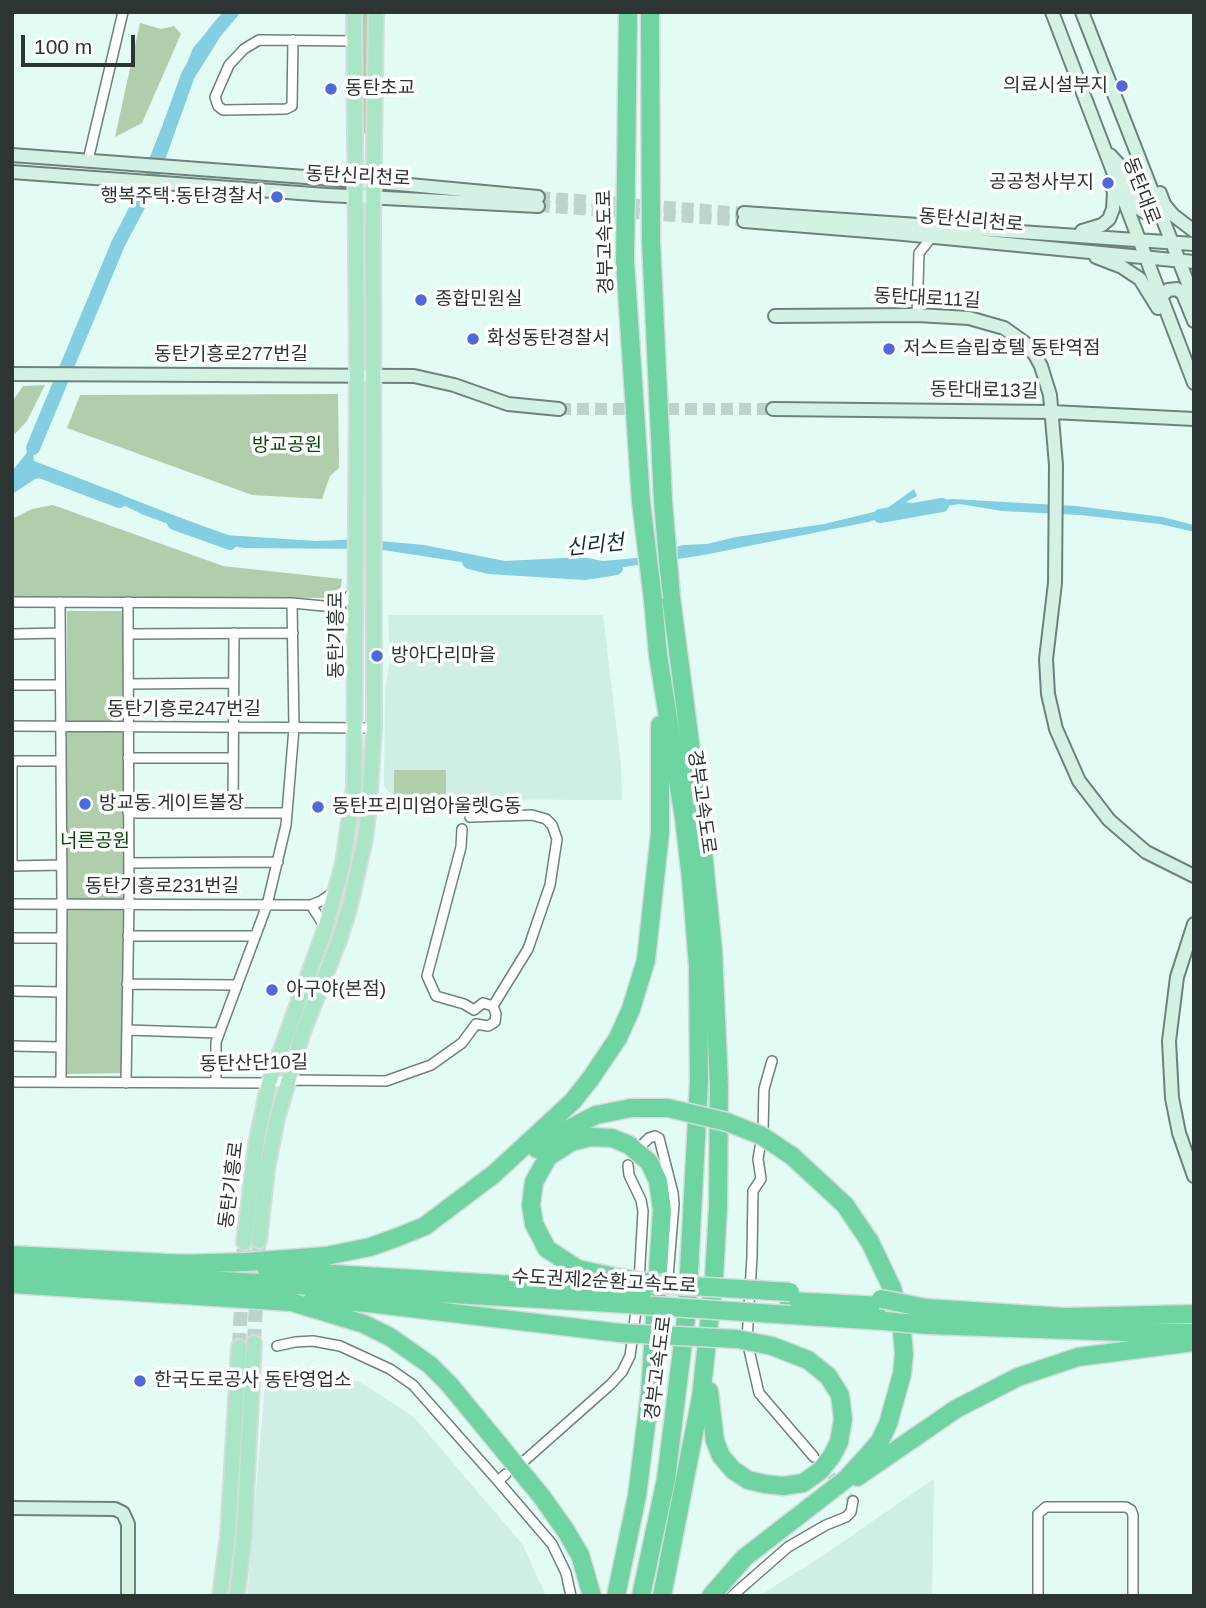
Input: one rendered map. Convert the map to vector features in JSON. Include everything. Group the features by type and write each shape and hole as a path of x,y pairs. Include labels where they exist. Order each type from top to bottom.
{"highway":[{"name":"경부고속도로","path":"628,12 625,261 641,502 657,654 684,818 691,879 698,966 699,1081 687,1310 666,1479 641,1596"},
{"name":"경부고속도로","path":"650,12 651,241 663,501 671,597 699,812 716,998 719,1086 718,1193 701,1397 662,1596"},
{"path":"425,1226 494,1174 573,1101 605,1059 631,1009 646,960 658,871 660,759 657,654"},
{"path":"177,1264 326,1256 370,1247 425,1226 575,1124 596,1115 631,1108 668,1108 727,1122 762,1136 817,1177 845,1205 870,1242 892,1288 901,1320 904,1354 898,1394 880,1441 846,1479 744,1558 710,1596"},
{"path":"616,1596 637,1496 650,1394 662,1210 657,1181 649,1162 629,1145 612,1138 591,1137 570,1142 548,1157 541,1166 534,1182 531,1205 534,1224 547,1249 613,1291 658,1284 790,1302 883,1309 927,1316 1139,1333 1194,1333"},
{"name":"수도권제2순환고속도로","path":"12,1255 790,1302"},
{"name":"수도권제2순환고속도로","path":"12,1269 613,1291"},
{"path":"12,1284 291,1302 364,1324 408,1348 449,1384 555,1514 580,1555 592,1596"},
{"path":"247,1298 326,1299 620,1333 737,1339 800,1355 819,1367 835,1384 842,1406 842,1431 832,1456 820,1471 803,1483 783,1486 748,1480 733,1470 721,1456 711,1424 709,1321"},
{"path":"927,1316 1194,1314"},
{"path":"818,1501 899,1450 956,1409 1018,1377 1078,1357 1194,1342"}],"main road":[{"name":"동탄기흥로","path":"244,1242 254,1157 269,1083 325,929 337,888 351,813 356,728 357,518 354,12"},
{"name":"동탄기흥로","path":"259,1241 267,1169 288,1080 340,938 355,884 369,807 374,728 376,12"},
{"path":"237,1596 244,1533 254,1343"},
{"path":"220,1596 230,1515 239,1347"}],"street":[{"path":"12,155 88,160 123,12"},
{"name":"동탄대로","path":"1052,12 1192,379"},
{"name":"동탄대로","path":"1082,12 1159,211 1172,241 1187,262 1194,299"},
{"path":"293,40 292,106 286,109 223,110 218,106 215,97 229,65 244,49 259,40 293,40 354,41"},
{"path":"1133,143 1150,170 1164,204 1173,215 1194,231"},
{"path":"1103,147 1122,168 1138,208 1148,214 1159,211"},
{"path":"1064,233 1102,225 1109,219 1113,209 1114,192 1103,147"},
{"name":"동탄신리천로","path":"88,160 355,180 374,189 538,201"},
{"name":"동탄신리천로","path":"12,172 356,196 374,189"},
{"name":"동탄신리천로","path":"1187,262 744,217 1064,233 1194,243"},
{"path":"917,316 919,253 931,238"},
{"path":"1076,250 1122,267 1140,279 1154,299 1192,379"},
{"path":"1161,297 1168,290 1177,289 1184,294 1194,321"},
{"name":"동탄대로11길","path":"775,316 969,318 988,321 1025,343 1041,366 1050,395 1056,465 1055,583 1046,677 1052,712 1066,754 1086,791 1117,829 1146,852 1194,876"},
{"name":"동탄기흥로277번길","path":"12,374 375,375"},
{"path":"375,375 427,377 508,404 559,409"},
{"name":"동탄대로13길","path":"773,409 1052,412 1194,419"},
{"path":"334,607 349,598 356,583"},
{"path":"12,602 292,603 334,607 349,616 356,628"},
{"path":"60,602 61,1082"},
{"path":"126,1083 129,904 128,602"},
{"path":"216,1083 216,1042 267,905 287,813 294,727 292,603"},
{"path":"12,635 60,633"},
{"path":"128,634 293,633"},
{"path":"233,634 233,813"},
{"path":"128,684 233,683"},
{"path":"12,685 60,685"},
{"name":"동탄기흥로247번길","path":"12,726 374,728"},
{"path":"128,758 233,758"},
{"path":"61,761 12,761 12,866 62,865"},
{"path":"128,813 287,813"},
{"path":"470,817 532,815 546,819 552,825 557,839 550,885 528,949 493,1006"},
{"path":"462,829 461,847 427,976 436,996 464,1003 474,1010"},
{"path":"128,863 278,862"},
{"path":"325,929 311,905 321,901 337,888"},
{"name":"동탄기흥로231번길","path":"12,904 311,905"},
{"path":"1194,924 1181,961 1174,993 1169,1050 1172,1098 1179,1133 1194,1176"},
{"path":"128,936 255,936"},
{"path":"12,938 62,938"},
{"path":"127,984 236,985"},
{"path":"12,992 61,992"},
{"path":"482,1003 493,1006 496,1014 492,1025 484,1027 476,1024 474,1010 482,1003"},
{"name":"동탄산단10길","path":"12,1082 386,1081 431,1065 462,1044 476,1024"},
{"path":"127,1030 219,1033"},
{"path":"12,1046 61,1047"},
{"path":"772,1061 764,1089 763,1130 758,1159 761,1179 752,1191 752,1256 747,1341 759,1393 814,1457"},
{"path":"638,1149 649,1138 659,1138 673,1193 668,1277"},
{"path":"523,1462 610,1385 622,1372 630,1356 640,1275 643,1212 628,1165"},
{"path":"277,1346 313,1341 340,1346 390,1369 413,1385 552,1544 566,1573 571,1596"},
{"path":"498,1481 506,1474"},
{"path":"732,1596 788,1547 846,1517 851,1512 853,1501"},
{"path":"1038,1596 1038,1514 1046,1507 1126,1507 1133,1515 1133,1596"},
{"path":"12,1508 115,1509 123,1513 128,1524 128,1596"}],"shaded area":[{"path":"388,615 603,615 621,765 622,800 395,799 384,786 385,690 390,661"},
{"path":"266,1373 358,1381 413,1416 523,1545 546,1596 247,1596"},
{"path":"934,1479 932,1596 759,1596 825,1554"}],"green space":[{"path":"358,12 370,12 367,134 361,132"},
{"path":"140,23 161,29 174,26 181,34 142,123 115,137"},
{"path":"45,385 27,421 12,437 12,402 23,386"},
{"name":"방교공원","path":"338,394 339,468 330,476 322,499 252,495 67,428 80,395"},
{"path":"53,505 223,566 342,579 341,587 333,598 12,596 12,519 32,509"},
{"name":"너른공원","path":"67,611 124,611 123,1073 66,1074"},
{"path":"394,770 446,770 446,795 394,795"}],"water":[{"path":"224,12 234,12 193,55 148,172 144,172 193,48"},
{"path":"142,176 144,177 65,370 61,370"},
{"path":"59,378 33,451 34,461 225,535 316,541 365,539 366,549 244,548 220,544 189,529 144,515 87,488 72,477 31,466 12,486 12,471 26,454"},
{"path":"914,489 917,496 906,502 917,504 952,499 1076,506 1163,517 1194,525 1194,532 1160,524 1080,515 1002,511 960,504 897,513 868,522 704,555 598,571 572,572 487,566 370,548 369,542 366,542 370,540 424,545 505,561 582,557 603,561 637,558 683,545 707,544 824,524 886,509"}],"waterway":[{"path":"33,448 118,244 148,187 188,75 215,32 232,12"},
{"name":"신리천","path":"12,486 33,472 40,471 119,501"},
{"name":"신리천","path":"880,516 942,505"},
{"name":"신리천","path":"174,523 230,543"},
{"name":"신리천","path":"469,562 489,567 585,573 616,568"}],"tunnel":[{"path":"538,197 744,213"},
{"path":"538,206 744,221"},
{"path":"559,409 773,409"},
{"path":"254,1343 259,1241"},
{"path":"239,1347 244,1242"},
{"path":"822,1465 853,1501"}],"place":[{"name":"의료시설부지","path":"1122,86"},
{"name":"동탄초교","path":"331,89"},
{"name":"공공청사부지","path":"1108,183"},
{"name":"행복주택.동탄경찰서","path":"277,197"},
{"name":"종합민원실","path":"421,300"},
{"name":"화성동탄경찰서","path":"473,339"},
{"name":"저스트슬립호텔 동탄역점","path":"889,349"},
{"name":"방아다리마을","path":"377,656"},
{"name":"방교동 게이트볼장","path":"85,804"},
{"name":"동탄프리미엄아울렛G동","path":"318,807"},
{"name":"아구야(본점)","path":"272,990"},
{"name":"한국도로공사 동탄영업소","path":"140,1381"}]}
